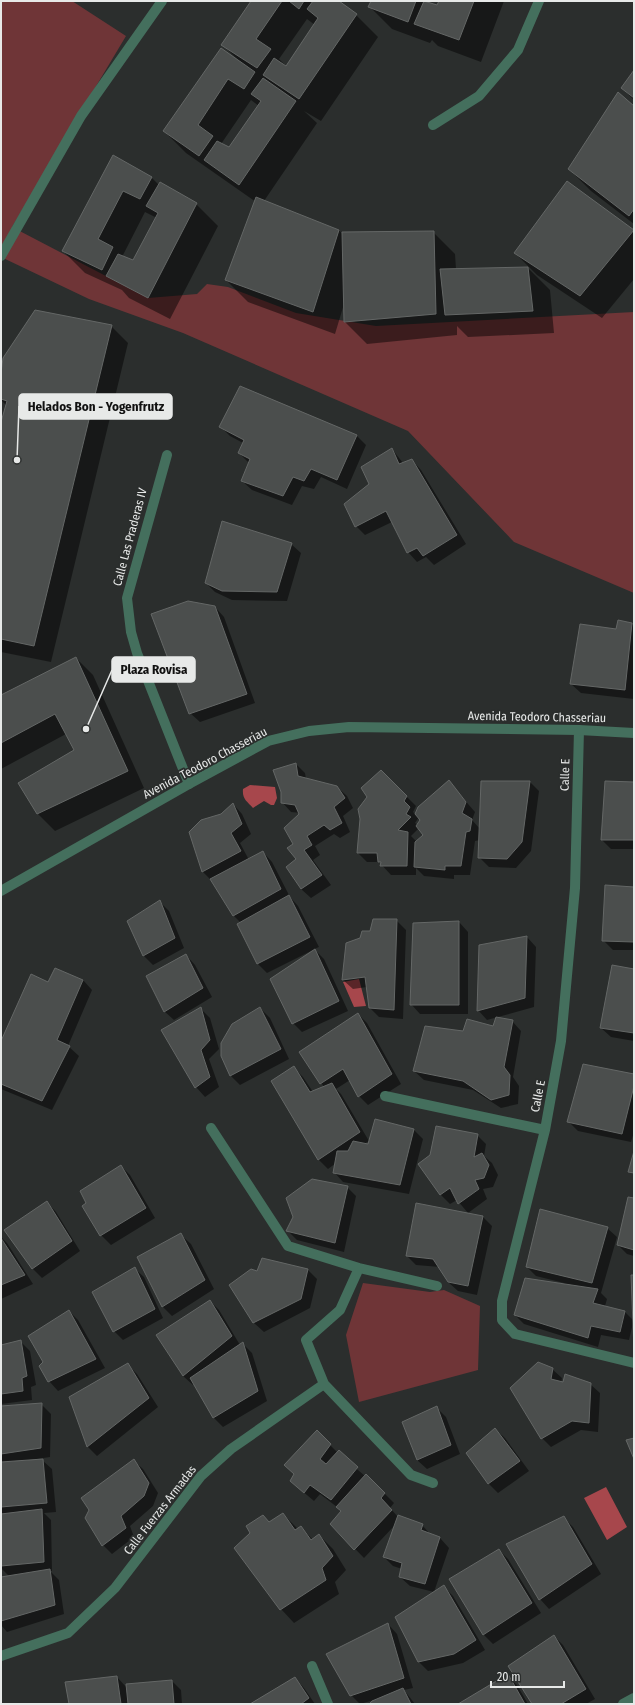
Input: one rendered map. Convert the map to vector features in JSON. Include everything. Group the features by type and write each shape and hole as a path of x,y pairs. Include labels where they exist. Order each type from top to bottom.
{"street":[{"path":"1,256 81,116 162,1"},
{"path":"433,125 479,96 518,50 539,1"},
{"name":"Calle Las Praderas IV","path":"167,455 127,598 131,632 137,653 189,784"},
{"name":"Avenida Teodoro Chasseriau","path":"1,892 189,784 268,741 309,731 349,727 579,730 634,733"},
{"name":"Calle E","path":"579,730 573,904 561,1041 544,1130 502,1301 502,1320 515,1334 634,1363"},
{"path":"385,1096 544,1130"},
{"path":"211,1128 288,1246 359,1268 437,1286"},
{"path":"359,1268 340,1310 306,1340 324,1384 411,1475 433,1483"},
{"name":"Calle Fuerzas Armadas","path":"1,1656 68,1633 115,1588 201,1476 231,1449 324,1384"},
{"path":"312,1666 328,1704"},
{"path":"623,1704 634,1698"}],"shaded area":[{"path":"1,1 72,1 126,36 12,227 148,298 197,294 207,284 228,287 296,313 376,326 634,312 634,593 514,542 408,431 183,333 89,299 1,257"},
{"path":"250,785 275,787 277,798 274,805 264,801 253,808 245,800 243,795 243,789"},
{"path":"359,979 366,1006 354,1007 343,982"},
{"path":"363,1283 430,1292 444,1290 480,1306 478,1370 359,1402 346,1335"},
{"path":"606,1487 627,1527 607,1540 584,1498"}],"building":[{"path":"251,1 282,1 256,39 271,49 257,68 221,45"},
{"path":"289,1 304,1 299,9"},
{"path":"313,1 339,1 357,14 299,99 263,75 274,58 286,66 318,18 307,9"},
{"path":"371,1 416,1 408,22 368,7"},
{"path":"424,1 437,5 439,1 474,1 459,40 414,24"},
{"path":"221,48 255,72 244,89 228,79 198,125 213,136 199,156 163,131"},
{"path":"634,70 634,98 621,88"},
{"path":"263,78 296,101 239,185 204,160 217,141 229,147 261,101 251,94"},
{"path":"618,92 634,106 634,209 629,216 568,169"},
{"path":"113,155 152,177 140,199 123,191 98,239 113,247 102,270 62,251"},
{"path":"567,181 634,230 580,296 514,253"},
{"path":"160,182 197,203 148,298 106,276 118,254 133,260 158,213 146,206"},
{"path":"256,197 339,230 313,312 225,280"},
{"path":"434,231 436,314 344,322 342,232"},
{"path":"528,267 533,311 445,315 440,269"},
{"path":"35,310 112,325 34,646 1,639 1,422 7,401 1,399 1,373 3,358"},
{"path":"240,386 357,435 337,480 311,469 304,481 293,477 283,496 241,481 250,459 238,453 244,440 219,427"},
{"path":"392,448 399,464 412,459 457,535 423,556 417,548 407,553 386,511 355,527 344,504 369,484 361,467"},
{"path":"222,521 292,543 277,592 222,591 205,583"},
{"path":"188,601 215,606 247,694 189,714 151,614"},
{"path":"618,620 632,623 625,690 570,684 580,624 616,629"},
{"path":"76,657 128,771 37,814 18,783 74,750 55,714 1,743 1,695"},
{"path":"296,763 298,776 337,786 345,798 334,807 342,823 330,830 324,825 307,836 312,845 304,850 322,875 301,889 286,867 296,859 287,848 293,844 284,828 299,814 295,805 281,803 281,792 273,770"},
{"path":"381,770 407,796 404,801 410,807 406,814 411,817 398,830 408,832 407,866 380,866 381,862 378,862 377,853 357,853 360,819 358,809 367,797 361,788"},
{"path":"449,780 466,802 462,813 472,819 470,831 466,832 461,866 445,866 445,870 414,867 415,842 423,835 416,826 420,820 415,814 418,807"},
{"path":"481,781 530,781 522,842 507,859 478,858"},
{"path":"605,781 634,782 634,840 601,840"},
{"path":"233,803 242,824 231,833 241,851 202,872 189,832 201,820 221,814"},
{"path":"263,851 281,889 233,916 210,879"},
{"path":"605,885 634,887 634,942 602,941"},
{"path":"289,895 310,937 257,964 237,924"},
{"path":"160,900 175,938 143,956 127,921"},
{"path":"373,919 397,919 394,1010 369,1008 365,977 342,980 346,943 360,938 362,931 370,931"},
{"path":"459,921 459,1005 410,1005 413,923"},
{"path":"527,936 525,998 477,1011 479,945"},
{"path":"315,949 339,1001 292,1024 270,979"},
{"path":"186,954 203,988 164,1012 146,976"},
{"path":"612,965 634,969 634,1033 600,1028"},
{"path":"55,968 83,980 57,1040 70,1046 42,1101 1,1084 1,1041 31,974 48,982"},
{"path":"201,1007 210,1040 201,1050 210,1077 195,1088 161,1030"},
{"path":"260,1007 281,1049 230,1076 221,1056 221,1043 232,1024"},
{"path":"358,1013 392,1074 358,1097 343,1069 320,1084 299,1052"},
{"path":"496,1017 513,1020 504,1067 510,1075 509,1095 491,1100 463,1081 413,1071 425,1026 463,1031 467,1019 493,1026"},
{"path":"583,1064 634,1074 634,1086 622,1134 567,1122"},
{"path":"294,1066 310,1092 332,1083 360,1132 318,1160 271,1081"},
{"path":"375,1119 414,1129 400,1185 333,1173 337,1151 348,1151 353,1141 368,1144"},
{"path":"436,1126 478,1134 474,1157 482,1153 489,1165 484,1178 475,1180 479,1189 458,1204 450,1188 440,1195 418,1164 430,1155"},
{"path":"634,1151 634,1173 628,1172"},
{"path":"121,1165 146,1208 100,1236 82,1206 86,1203 80,1191"},
{"path":"312,1179 348,1186 335,1243 286,1231 293,1217 286,1198"},
{"path":"628,1197 634,1198 634,1250 617,1245"},
{"path":"47,1201 72,1241 32,1269 4,1230"},
{"path":"416,1203 483,1216 468,1286 448,1282 433,1259 406,1256"},
{"path":"540,1209 608,1227 592,1283 526,1267"},
{"path":"181,1233 205,1280 162,1307 137,1257"},
{"path":"1,1238 25,1275 1,1285"},
{"path":"262,1258 308,1269 301,1299 253,1323 229,1285 251,1269 257,1271"},
{"path":"135,1267 155,1309 113,1332 92,1292"},
{"path":"631,1275 634,1275 634,1350"},
{"path":"525,1278 598,1289 593,1303 625,1311 620,1332 591,1326 588,1338 514,1315"},
{"path":"210,1300 232,1336 183,1376 156,1335"},
{"path":"69,1310 96,1359 48,1382 39,1366 43,1362 28,1336"},
{"path":"21,1340 27,1376 22,1378 23,1391 1,1394 1,1345"},
{"path":"243,1342 258,1391 213,1418 190,1378"},
{"path":"538,1362 553,1368 551,1379 563,1382 565,1374 591,1383 589,1423 572,1421 541,1439 510,1388"},
{"path":"128,1363 149,1398 87,1447 69,1397"},
{"path":"42,1403 41,1448 1,1454 1,1406"},
{"path":"437,1406 451,1445 417,1460 402,1422"},
{"path":"495,1428 520,1461 488,1484 466,1453"},
{"path":"317,1430 331,1444 320,1459 326,1464 339,1450 358,1467 331,1500 310,1485 304,1493 290,1481 294,1474 284,1465"},
{"path":"634,1438 634,1459 626,1440"},
{"path":"43,1459 47,1503 1,1507 1,1462"},
{"path":"134,1459 149,1483 144,1496 121,1516 126,1528 102,1546 85,1518 89,1510 81,1498"},
{"path":"366,1474 385,1493 381,1498 392,1510 354,1550 330,1524 341,1511 336,1507"},
{"path":"42,1509 44,1562 1,1566 1,1514"},
{"path":"283,1513 295,1530 301,1526 311,1540 319,1534 333,1556 322,1568 326,1580 280,1610 234,1548 250,1533 246,1526 263,1515 269,1522"},
{"path":"398,1515 423,1524 421,1530 440,1537 425,1584 399,1577 402,1563 383,1557"},
{"path":"564,1516 592,1564 539,1600 506,1544"},
{"path":"499,1549 532,1603 483,1635 449,1579"},
{"path":"50,1569 55,1605 1,1621 1,1577"},
{"path":"444,1585 476,1640 454,1654 418,1662 395,1617"},
{"path":"388,1623 404,1678 350,1696 326,1654"},
{"path":"554,1635 586,1689 561,1704 532,1704 508,1666"},
{"path":"508,1674 525,1704 458,1704"},
{"path":"117,1676 121,1704 69,1704 65,1682"},
{"path":"295,1677 309,1698 301,1704 250,1704"},
{"path":"172,1680 174,1704 128,1704 126,1684"},
{"path":"403,1688 411,1704 369,1704 372,1701"}],"place":[{"name":"Helados Bon - Yogenfrutz","path":"17,460"},
{"name":"Plaza Rovisa","path":"86,729"}]}
